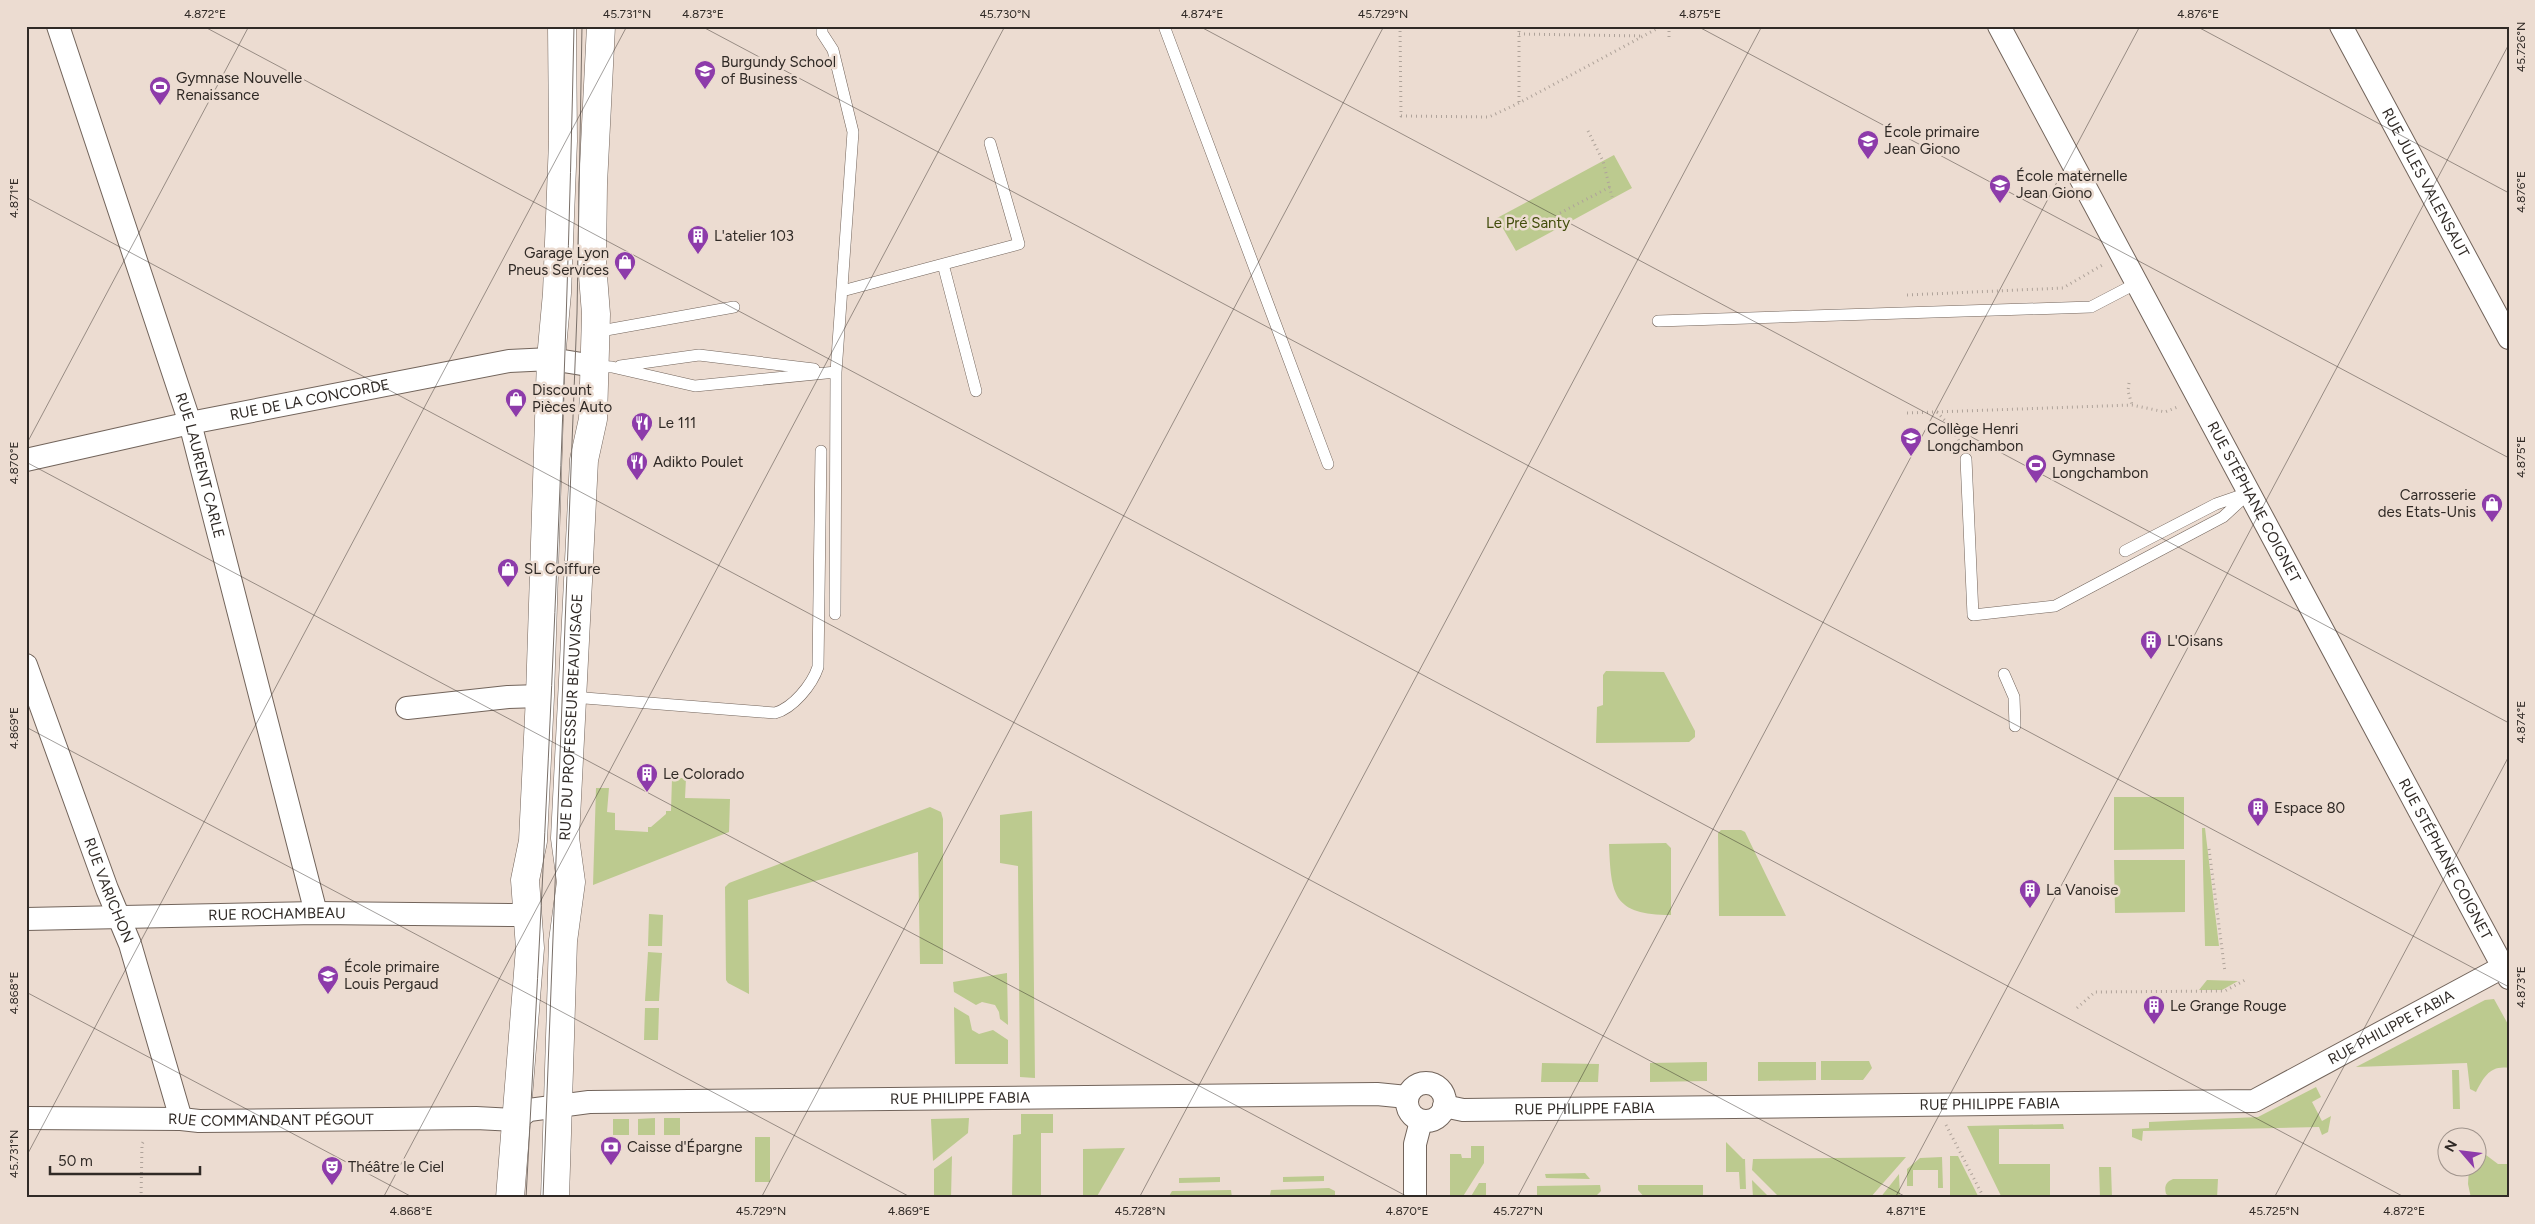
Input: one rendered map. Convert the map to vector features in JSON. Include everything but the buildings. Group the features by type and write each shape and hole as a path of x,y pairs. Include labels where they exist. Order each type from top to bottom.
{"street":[{"name":"RUE LAURENT CARLE","path":"58,26 190,422 316,914"},
{"path":"510,1198 530,948 525,880 533,841 540,696 551,359 557,293 563,141 562,26"},
{"name":"RUE DU PROFESSEUR BEAUVISAGE","path":"555,1198 562,941 571,882 565,838 584,460 603,367 595,332 592,263 601,26"},
{"name":"RUE STÉPHANE COIGNET","path":"1998,26 2506,972"},
{"name":"RUE JULES VALENSAUT","path":"2341,26 2509,338"},
{"name":"RUE DE LA CONCORDE","path":"26,460 190,422 510,361 551,359 603,367"},
{"name":"RUE VARICHON","path":"26,664 119,919 130,944 180,1119"},
{"path":"407,708 508,697 540,696"},
{"name":"RUE ROCHAMBEAU","path":"26,919 119,919 316,914 516,915 527,912"},
{"name":"RUE PHILIPPE FABIA","path":"1444,1106 1463,1110 2254,1101 2506,972"},
{"path":"1427,1083 1439,1088 1445,1100 1444,1106 1442,1112 1433,1120 1421,1120 1415,1118 1408,1109 1407,1097 1415,1086 1427,1083"},
{"name":"RUE PHILIPPE FABIA","path":"515,1120 529,1110 589,1102 1377,1094 1407,1097"},
{"name":"RUE COMMANDANT PÉGOUT","path":"26,1118 180,1119 199,1121 469,1118 515,1120"},
{"path":"1415,1198 1415,1144 1421,1120"}],"lane":[{"path":"822,26 822,33 833,50 854,132 836,372 835,614"},
{"path":"1164,26 1328,464"},
{"path":"842,291 1019,244 990,143"},
{"path":"943,264 976,391"},
{"path":"1658,321 2090,307 2137,283"},
{"path":"595,332 734,307"},
{"path":"603,367 698,355 836,372"},
{"path":"603,367 695,386 836,372"},
{"path":"572,697 775,713 786,710 814,678 818,667 821,451"},
{"path":"1966,459 1972,615 2055,606 2223,517 2249,493"},
{"path":"2125,552 2216,504 2249,493"},
{"path":"2004,674 2014,697 2014,726"}],"path":[{"path":"1400,26 1401,116 1489,117 1519,103 1662,26"},
{"path":"1519,26 1519,103"},
{"path":"1669,26 1669,38"},
{"path":"1519,34 1644,36"},
{"path":"1588,131 1603,161 1612,197"},
{"path":"1560,213 1610,187"},
{"path":"1897,296 2063,288 2121,254"},
{"path":"2129,383 2128,391 2132,405"},
{"path":"1907,413 2132,405 2165,412 2198,397"},
{"path":"1936,412 1952,428 1966,459"},
{"path":"2208,849 2225,972"},
{"path":"2077,1008 2095,992 2225,991 2245,980"},
{"path":"1943,1120 1984,1198"},
{"path":"141,1198 142,1144 146,1137"}],"green space":[{"name":"Le Pré Santy","path":"1614,155 1632,188 1516,251 1497,218"},
{"path":"1606,671 1664,672 1695,731 1695,737 1689,742 1596,743 1597,707 1603,705 1603,675"},
{"path":"672,778 686,778 685,798 730,799 729,832 593,885 596,788 609,788 607,812 615,813 615,830 648,832 648,827 651,827 666,814 666,811 671,811"},
{"path":"2114,797 2184,797 2184,849 2114,850"},
{"path":"930,807 941,812 943,819 943,964 920,964 918,852 748,900 749,994 728,983 726,980 725,887 729,883"},
{"path":"1032,811 1035,1078 1020,1077 1018,866 1000,863 1000,815"},
{"path":"2202,828 2205,828 2219,946 2205,946"},
{"path":"1721,830 1741,830 1745,832 1786,916 1719,916 1718,833"},
{"path":"1666,843 1671,848 1671,915 1637,911 1626,906 1619,899 1614,889 1611,877 1609,844"},
{"path":"2114,860 2185,860 2185,912 2115,913"},
{"path":"649,914 663,915 662,946 648,946"},
{"path":"648,952 662,953 659,1001 645,1001"},
{"path":"1007,973 1008,1025 1000,1019 995,1005 982,1002 976,1005 954,992 953,982"},
{"path":"2207,980 2238,981 2222,990 2199,990"},
{"path":"2494,999 2509,1026 2509,1068 2492,1070 2485,1077 2476,1092 2470,1089 2467,1063 2356,1067 2485,1000"},
{"path":"954,1007 969,1016 972,1030 979,1034 993,1030 1008,1040 1008,1064 955,1064"},
{"path":"645,1008 659,1008 658,1040 644,1040"},
{"path":"1821,1061 1869,1061 1872,1068 1863,1080 1821,1080"},
{"path":"1707,1062 1707,1081 1650,1082 1650,1063"},
{"path":"1758,1062 1816,1062 1816,1080 1758,1081"},
{"path":"1542,1063 1599,1064 1598,1082 1541,1082"},
{"path":"2452,1070 2459,1070 2460,1109 2453,1109"},
{"path":"2316,1087 2321,1097 2312,1102 2322,1121 2331,1116 2328,1132 2322,1135 2319,1127 2143,1131 2142,1141 2132,1137 2132,1129 2149,1128 2149,1122 2258,1117"},
{"path":"1021,1114 1053,1114 1053,1133 1041,1133 1041,1198 1012,1198 1013,1135 1021,1134"},
{"path":"655,1118 655,1135 638,1135 638,1119"},
{"path":"664,1118 680,1118 680,1135 664,1135"},
{"path":"969,1118 968,1133 933,1161 931,1119"},
{"path":"613,1119 629,1119 629,1135 613,1135"},
{"path":"2063,1124 2064,1129 1999,1129 1999,1164 2050,1164 2050,1198 2002,1198 1967,1126"},
{"path":"755,1137 770,1137 770,1182 755,1182"},
{"path":"1726,1142 1745,1159 1746,1189 1740,1189 1739,1172 1726,1172"},
{"path":"1471,1146 1484,1146 1484,1163 1462,1198 1450,1198 1450,1154 1461,1154 1462,1158 1471,1158"},
{"path":"1125,1148 1096,1198 1083,1198 1083,1149"},
{"path":"952,1156 951,1198 934,1198 934,1169"},
{"path":"1950,1156 1958,1156 1979,1198 1950,1198"},
{"path":"2488,1156 2498,1164 2509,1164 2509,1198 2471,1198 2468,1176 2488,1176"},
{"path":"1906,1157 1870,1198 1780,1198 1752,1170 1753,1159"},
{"path":"1942,1157 1943,1188 1938,1188 1938,1170 1913,1170 1913,1186 1907,1186 1907,1169 1920,1158"},
{"path":"2099,1167 2111,1167 2112,1198 2100,1198"},
{"path":"1585,1173 1590,1179 1546,1178 1545,1174"},
{"path":"1899,1174 1900,1198 1880,1198"},
{"path":"1324,1176 1324,1181 1283,1182 1283,1177"},
{"path":"1220,1177 1220,1182 1179,1183 1179,1178"},
{"path":"2173,1179 2218,1179 2217,1198 2171,1197 2166,1194 2165,1187"},
{"path":"1752,1180 1770,1198 1753,1198"},
{"path":"1479,1183 1486,1183 1486,1198 1470,1198"},
{"path":"1600,1185 1601,1191 1594,1198 1537,1198 1537,1186"},
{"path":"1638,1185 1703,1185 1703,1198 1645,1198 1638,1190"},
{"path":"1329,1188 1335,1191 1335,1198 1273,1198 1270,1195 1271,1190"},
{"path":"1231,1190 1232,1198 1168,1198 1172,1191"}],"tram line":[{"path":"526,1198 555,612 571,173 574,26"},
{"path":"543,1198 577,313 582,26"}],"place":[{"name":"Burgundy School of Business","path":"705,90"},
{"name":"Gymnase Nouvelle Renaissance","path":"160,106"},
{"name":"École primaire Jean Giono","path":"1868,160"},
{"name":"École maternelle Jean Giono","path":"2000,204"},
{"name":"L'atelier 103","path":"698,255"},
{"name":"Garage Lyon Pneus Services","path":"625,281"},
{"name":"Discount Pièces Auto","path":"516,418"},
{"name":"Le 111","path":"642,442"},
{"name":"Collège Henri Longchambon","path":"1911,457"},
{"name":"Adikto Poulet","path":"637,481"},
{"name":"Gymnase Longchambon","path":"2036,484"},
{"name":"Carrosserie des Etats-Unis","path":"2492,523"},
{"name":"SL Coiffure","path":"508,588"},
{"name":"L'Oisans","path":"2151,660"},
{"name":"Le Colorado","path":"647,793"},
{"name":"Espace 80","path":"2258,827"},
{"name":"La Vanoise","path":"2030,909"},
{"name":"École primaire Louis Pergaud","path":"328,995"},
{"name":"Le Grange Rouge","path":"2154,1025"},
{"name":"Caisse d'Épargne","path":"611,1166"},
{"name":"Théâtre le Ciel","path":"332,1186"}]}
